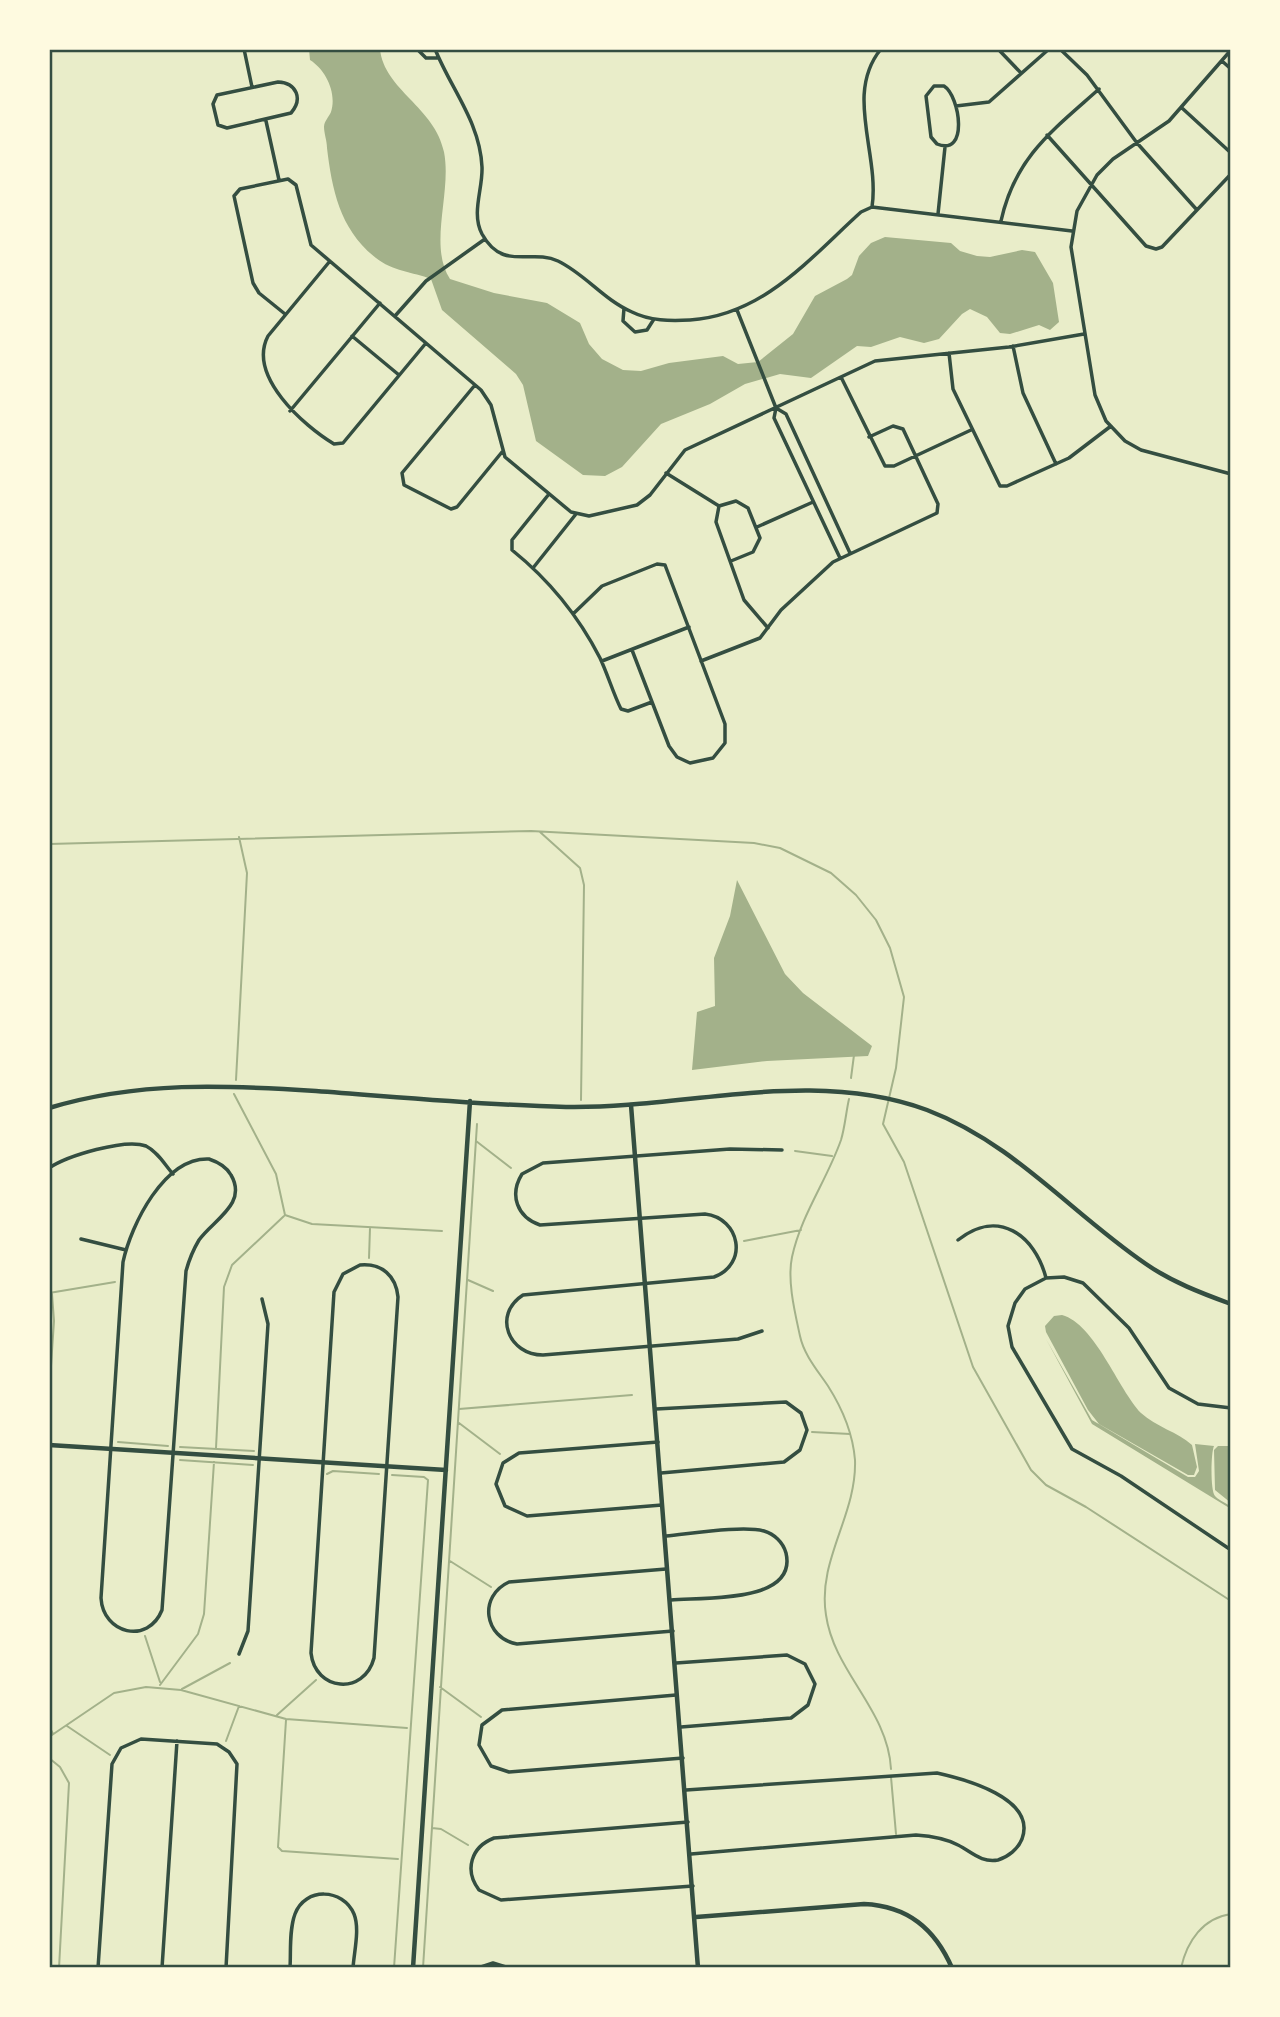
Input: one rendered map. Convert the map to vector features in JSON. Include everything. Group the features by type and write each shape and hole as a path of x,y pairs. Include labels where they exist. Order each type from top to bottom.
{"main road":[{"path":"49,1108 121,1091 192,1085 568,1107 631,1105 792,1090 849,1091 897,1101 947,1119 988,1139 1028,1168 1147,1265 1182,1285 1231,1304"},
{"path":"413,1968 470,1101"},
{"path":"631,1105 698,1968"},
{"path":"49,1445 446,1471"},
{"path":"696,1917 864,1904 883,1905 906,1913 925,1926 939,1942 952,1968"}],"street":[{"path":"244,49 252,87"},
{"path":"418,49 426,58 439,58"},
{"path":"435,49 470,116 478,140 482,168 477,220 485,239 497,251 510,257 548,258 559,262 624,309 654,319 697,320 737,310 780,286 861,212 872,207 1072,231"},
{"path":"872,207 874,171 863,94 869,69 881,49"},
{"path":"998,49 1021,73"},
{"path":"955,107 989,102 1049,49"},
{"path":"1060,49 1098,89 1137,143 1197,211"},
{"path":"1231,50 1182,108 1113,159 1091,184 1077,211 1072,231 1071,262 1095,395 1111,426 1141,450 1231,474"},
{"path":"1222,61 1231,69"},
{"path":"283,82 296,92 297,103 291,113 266,120 228,128 217,123 213,104 215,97 252,87 283,82"},
{"path":"934,86 944,86 952,93 955,107 959,135 955,143 945,147 937,145 931,138 926,94 934,86"},
{"path":"1001,221 1017,173 1047,135 1098,89"},
{"path":"1182,108 1231,153"},
{"path":"266,120 279,180"},
{"path":"1047,135 1146,246 1152,249 1162,247 1231,174"},
{"path":"938,214 945,147"},
{"path":"285,314 259,293 253,283 234,199 240,189 288,179 295,182 308,240 475,385 491,405 502,452 576,514 589,516 637,505 650,495 685,450 882,359 1013,346 1084,334"},
{"path":"395,316 426,281 485,239"},
{"path":"330,261 268,336 264,351 275,387 290,411 317,434 340,444 426,343"},
{"path":"290,411 380,303"},
{"path":"624,309 624,325 635,332 647,330 654,319"},
{"path":"737,310 776,408 774,418 840,558"},
{"path":"352,336 399,375"},
{"path":"1013,346 1023,393 1056,464"},
{"path":"949,353 953,388 1000,486 1007,486 1056,464 1111,426"},
{"path":"841,377 885,466 894,466 971,430"},
{"path":"475,385 401,473 401,480 404,485 451,509 502,452"},
{"path":"776,408 786,414 850,554"},
{"path":"702,661 758,639 788,604 840,558 937,513 938,504 900,427 893,426 870,437"},
{"path":"666,473 719,506"},
{"path":"549,494 510,543 512,550 533,568 573,614 602,661 621,709 628,711 652,702"},
{"path":"719,506 729,501 741,502 748,508 760,537 755,549 731,561"},
{"path":"757,527 813,502"},
{"path":"719,506 716,522 747,605 768,628"},
{"path":"533,568 576,514"},
{"path":"573,614 607,582 659,564 667,569 726,729 725,743 717,755 700,763 677,757 668,746 632,650"},
{"path":"602,661 689,627"},
{"path":"49,1168 74,1156 135,1144 152,1150 173,1174"},
{"path":"762,1331 738,1339 534,1354 515,1345 506,1324 512,1305 528,1293 718,1276 733,1262 737,1245 730,1225 712,1215 545,1226 527,1219 515,1197 519,1178 538,1164 730,1149 782,1150"},
{"path":"209,1159 225,1167 235,1188 232,1205 197,1243 186,1271 162,1610 151,1626 132,1632 111,1623 101,1603 126,1250 145,1207 173,1174 191,1161 209,1159"},
{"path":"958,1240 983,1228 1007,1228 1016,1231 1038,1253 1046,1278"},
{"path":"81,1239 126,1250"},
{"path":"365,1264 380,1268 388,1274 397,1292 386,1467 374,1658 368,1672 361,1679 341,1685 321,1676 310,1653 335,1287 346,1271 365,1264"},
{"path":"1231,1408 1208,1407 1178,1395 1160,1378 1129,1328 1091,1287 1069,1278 1046,1278 1033,1283 1018,1298 1010,1314 1009,1332 1014,1350 1065,1441 1079,1455 1121,1476 1231,1550"},
{"path":"239,1654 248,1631 260,1459 268,1324 262,1299"},
{"path":"656,1409 781,1401 798,1409 807,1430 800,1450 780,1463 661,1473"},
{"path":"658,1442 519,1453 500,1466 496,1484 505,1506 522,1515 663,1505"},
{"path":"666,1536 758,1530 778,1539 786,1551 787,1560 781,1578 763,1591 671,1600"},
{"path":"668,1568 509,1582 495,1592 488,1613 495,1632 517,1644 673,1631"},
{"path":"676,1663 787,1656 805,1664 815,1684 808,1704 791,1717 681,1727"},
{"path":"678,1695 502,1710 493,1714 482,1725 478,1745 491,1766 509,1772 683,1758"},
{"path":"98,1968 113,1760 124,1745 136,1739 222,1746 232,1755 238,1768 226,1968"},
{"path":"162,1968 177,1741"},
{"path":"686,1790 928,1772 961,1778 986,1788 1012,1804 1023,1826 1021,1839 1015,1850 1004,1858 993,1860 976,1856 948,1840 916,1835 691,1854"},
{"path":"688,1822 494,1838 478,1849 470,1871 479,1890 501,1900 693,1886"},
{"path":"290,1968 295,1913 307,1899 324,1894 342,1899 354,1915 353,1968"},
{"path":"478,1968 493,1964 509,1968"}],"shaded area":[{"path":"309,49 380,49 390,76 421,110 439,136 446,168 441,251 450,279 494,293 547,303 580,323 589,344 602,359 623,370 641,371 669,363 723,356 738,364 758,362 793,334 815,296 852,275 859,256 871,243 885,237 951,243 960,251 977,256 990,257 1022,250 1035,252 1053,283 1059,322 1050,330 1039,325 1010,334 1000,333 987,317 970,309 939,339 924,343 900,337 871,347 857,346 811,378 780,374 745,384 710,404 661,424 622,467 605,476 583,475 536,441 523,385 516,374 442,310 431,279 382,262 354,235 335,194 329,164 324,127 331,112 331,90 321,70 310,60"},
{"path":"737,880 785,974 803,993 872,1046 868,1056 767,1061 692,1070 697,1012 715,1006 714,958 730,916"},
{"path":"1062,1315 1085,1331 1141,1413 1192,1445 1197,1467 1194,1475 1188,1475 1099,1424 1088,1410 1046,1332 1045,1326 1054,1316"},
{"path":"1046,1339 1092,1420 1188,1477 1195,1477 1199,1471 1195,1444 1214,1446 1213,1492 1231,1509 1092,1424"},
{"path":"1218,1446 1231,1446 1231,1503 1215,1490 1214,1450"}],"waterway":[{"path":"49,844 531,831 754,843 780,848 831,873 856,895 876,920 890,948 904,997 896,1068 883,1124 904,1162 973,1367 1031,1470 1046,1485 1086,1507 1231,1601"},
{"path":"540,832 580,868 584,885 581,1100"},
{"path":"236,1080 247,873 239,837"},
{"path":"851,1078 854,1055"},
{"path":"234,1094 276,1174 285,1215 312,1224 442,1231"},
{"path":"849,1099 841,1140 796,1242 792,1257 791,1286 802,1343 842,1412 855,1460 850,1500 827,1575 826,1615 839,1655 881,1728 891,1769"},
{"path":"423,1968 477,1124"},
{"path":"476,1141 511,1168"},
{"path":"795,1151 832,1156"},
{"path":"216,1448 224,1287 232,1265 284,1216"},
{"path":"369,1258 370,1228"},
{"path":"744,1241 801,1230"},
{"path":"468,1280 493,1291"},
{"path":"49,1293 115,1282"},
{"path":"49,1396 54,1321 52,1294"},
{"path":"459,1409 632,1395"},
{"path":"459,1423 500,1454"},
{"path":"812,1432 850,1434"},
{"path":"118,1442 168,1446"},
{"path":"180,1447 254,1451"},
{"path":"180,1460 253,1465"},
{"path":"160,1685 198,1634 204,1614 214,1462"},
{"path":"327,1474 333,1471 379,1474"},
{"path":"392,1475 424,1477 428,1480 394,1968"},
{"path":"450,1561 491,1587"},
{"path":"145,1636 160,1682"},
{"path":"182,1689 230,1663"},
{"path":"277,1715 316,1680"},
{"path":"49,1737 114,1693 146,1687 181,1690 286,1719 407,1728"},
{"path":"440,1687 481,1717"},
{"path":"226,1741 239,1706"},
{"path":"286,1720 278,1847 282,1851 398,1859"},
{"path":"49,1726 53,1734"},
{"path":"67,1726 110,1755"},
{"path":"49,1758 60,1767 69,1783 59,1968"},
{"path":"891,1777 896,1834"},
{"path":"432,1828 441,1829 468,1845"},
{"path":"1181,1968 1187,1949 1198,1932 1212,1920 1231,1914"}]}
